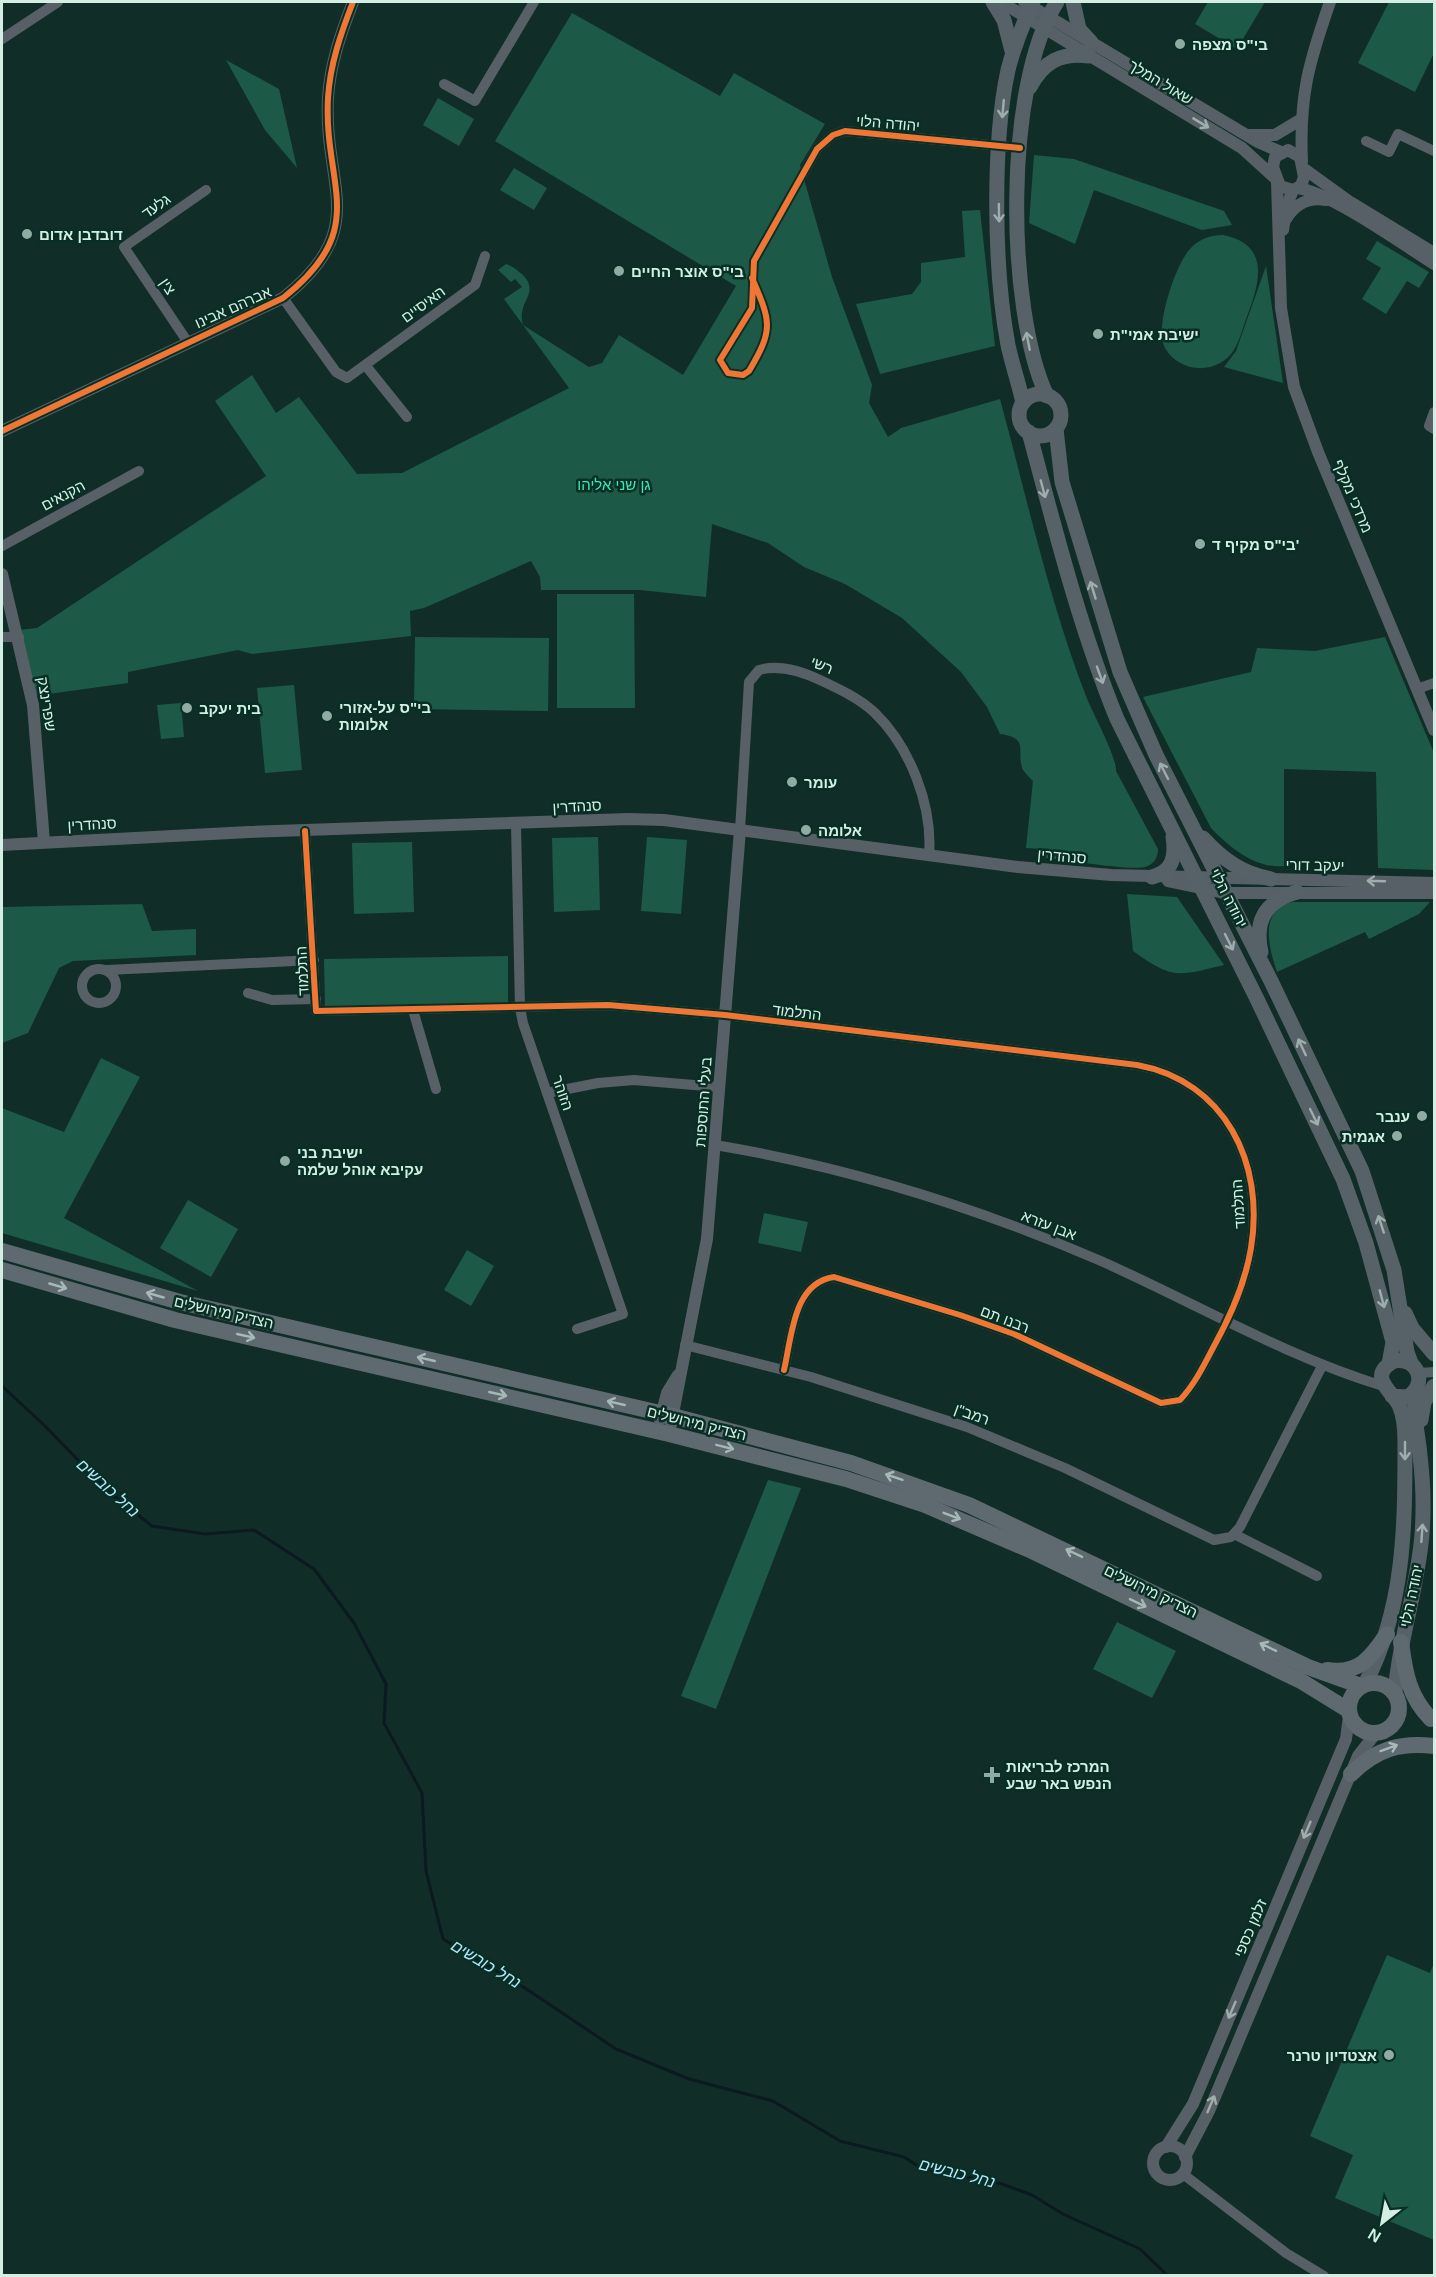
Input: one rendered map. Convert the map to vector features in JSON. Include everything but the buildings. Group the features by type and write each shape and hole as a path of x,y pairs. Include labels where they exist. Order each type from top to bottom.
{"main road":[{"path":"993,2 1004,20 1012,56"},
{"path":"1028,7 1012,56 1003,104 1000,146 1000,261 1003,311 1023,403 1020,418 1029,432 1041,436 1056,429 1060,420 1060,410 1047,396 1033,362 1023,309 1020,249 1020,148 1024,101 1031,62 1046,22 1057,2"},
{"path":"1024,101 1037,74 1052,60 1090,49 1079,28 1073,2"},
{"path":"1023,403 1034,395 1047,396"},
{"name":"יהודה הלוי","path":"1056,429 1062,482 1120,672 1156,756 1264,967 1362,1171 1386,1238 1401,1306 1407,1352 1415,1368"},
{"name":"יהודה הלוי","path":"1029,432 1054,529 1101,679 1138,764 1256,996 1343,1179 1366,1244 1393,1342 1388,1366"},
{"path":"1190,823 1232,865 1253,875 1271,879"},
{"path":"1152,877 1165,872 1172,862 1175,852 1172,831"},
{"path":"1264,967 1258,935 1261,919 1275,901 1297,892"},
{"name":"הצדיק מירושלים","path":"2,1251 180,1302 667,1415 851,1463 960,1502 1039,1537 1308,1666 1363,1685"},
{"name":"הצדיק מירושלים","path":"2,1270 175,1320 663,1432 846,1479 963,1520 1301,1681 1349,1713"},
{"path":"1401,1306 1412,1328 1434,1354"},
{"path":"1400,1360 1415,1368 1420,1379 1416,1391 1407,1397 1388,1391 1382,1376 1388,1366 1400,1360"},
{"path":"1419,1447 1421,1414 1429,1392 1434,1386"},
{"name":"יהודה הלוי","path":"1388,1391 1401,1411 1405,1435 1402,1562 1396,1600 1394,1638 1397,1699"},
{"name":"יהודה הלוי","path":"1363,1685 1394,1638 1422,1534 1423,1501 1419,1447 1413,1411 1416,1391"},
{"path":"1308,1666 1338,1672 1350,1671 1367,1661 1394,1638 1410,1689 1418,1706 1433,1720"},
{"path":"1433,1720 1397,1699 1384,1685 1363,1685 1351,1696 1349,1713 1363,1731 1397,1729 1434,1745"},
{"path":"1382,1731 1397,1719 1397,1699"},
{"path":"1351,1774 1364,1760 1384,1749 1401,1744 1434,1745"}],"street":[{"path":"2,39 58,2"},
{"name":"אברהם אבינו","path":"2,430 187,341 283,298 305,279 322,259 334,231 339,207 327,99 333,55 353,2"},
{"path":"444,84 476,101 534,2"},
{"name":"שאול המלך","path":"1001,2 1028,7 1046,22 1242,148 1276,180"},
{"path":"1295,189 1304,182 1300,120 1305,78 1330,2"},
{"name":"שאול המלך","path":"1090,49 1282,152"},
{"path":"1240,131 1264,137 1275,135 1300,120"},
{"path":"1300,120 1282,152 1273,162 1276,180 1284,189 1311,191 1434,264"},
{"name":"יהודה הלוי","path":"752,278 768,317 768,334 749,371 735,376 728,373 720,360 752,308 752,278 756,256 821,144 833,135 845,131 1020,148"},
{"path":"1366,141 1389,152 1398,134 1434,151"},
{"path":"1282,152 1293,151 1302,165 1350,202 1434,253"},
{"name":"מרדכי מקלף","path":"1276,180 1284,331 1294,387 1318,452 1434,730"},
{"name":"מרדכי מקלף","path":"1280,264 1284,223 1295,189"},
{"name":"גלעד","path":"124,247 206,190"},
{"path":"1284,223 1289,213 1303,202 1312,199 1330,201"},
{"name":"צין","path":"124,247 187,341"},
{"name":"האיסיים","path":"283,298 336,372 347,378 475,285 485,256"},
{"path":"366,366 407,417"},
{"path":"1434,412 1429,426 1434,429"},
{"name":"הקנאים","path":"2,546 139,471"},
{"name":"שפרינצק","path":"2,574 19,637 37,730 44,842"},
{"path":"2,637 19,637"},
{"name":"רשי","path":"740,830 749,682 759,670 784,668 810,675 856,699 873,711 894,736 921,796 929,836 929,855"},
{"path":"1417,689 1434,683"},
{"name":"סנהדרין","path":"2,845 305,831 516,825 628,819 664,820 1029,868 1152,877 1199,884"},
{"name":"הזוהר","path":"516,825 520,1008 622,1314 576,1329"},
{"name":"בעלי התוספות","path":"663,1432 685,1345 707,1239 740,830"},
{"name":"התלמוד","path":"305,831 316,1011 608,1005 724,1015 1137,1065 1158,1069 1188,1083 1219,1109 1228,1123 1245,1160 1250,1181 1251,1246 1240,1290 1228,1320"},
{"name":"יעקב דורי","path":"1199,884 1219,879 1434,883"},
{"name":"יעקב דורי","path":"1199,884 1226,893 1434,893"},
{"path":"106,970 314,960"},
{"path":"248,993 272,1000 316,999"},
{"path":"413,1010 436,1089"},
{"path":"547,1093 598,1083 634,1080 718,1087"},
{"name":"אבן עזרא","path":"716,1145 805,1162 946,1202 1100,1261 1322,1366 1388,1391"},
{"name":"רבנו תם","path":"784,1370 798,1311 805,1292 815,1282 834,1277 960,1315 1014,1334 1161,1403 1180,1400 1192,1386 1228,1320"},
{"name":"רמב\"ן","path":"685,1345 890,1400 1025,1450 1207,1539 1225,1540 1234,1534"},
{"path":"1317,1576 1234,1534 1244,1520 1322,1366"},
{"path":"1356,1378 1368,1377 1388,1366"},
{"path":"1415,1368 1434,1372"},
{"name":"זלמן כספי","path":"1166,2147 1193,2104 1346,1739 1349,1713"},
{"path":"1185,2157 1209,2111 1362,1749 1382,1731"},
{"path":"1166,2147 1178,2148 1185,2157 1186,2166 1183,2174 1176,2179 1167,2180 1156,2172 1155,2157 1166,2147"},
{"path":"1183,2174 1286,2253 1324,2276"}],"green space":[{"path":"1208,2 1265,2 1237,49 1195,24"},
{"path":"1389,2 1434,4 1434,53 1415,92 1358,63"},
{"name":"גן שני אליהו","path":"572,13 720,96 734,73 825,124 800,165 832,277 872,385 869,403 888,437 901,428 1000,399 1039,549 1073,660 1086,696 1113,756 1116,771 1158,849 1156,858 1151,864 1137,868 1094,864 1040,857 1041,849 1026,848 1033,781 1023,770 1019,742 1010,736 1000,734 987,707 961,672 902,618 845,584 804,567 768,543 712,524 706,597 640,590 541,590 540,577 531,561 424,608 410,611 411,636 252,654 238,650 128,672 128,683 34,696 18,630 37,628 266,476 215,401 252,375 276,413 299,397 357,474 402,473 569,388 504,299 522,287 515,279 511,282 498,270 506,264 523,275 530,287 523,310 523,325 589,367 602,363 619,335 683,375 736,286 495,141"},
{"path":"226,60 279,89 297,168 265,130"},
{"path":"438,98 474,119 459,146 423,125"},
{"path":"1034,155 1074,159 1224,211 1232,225 1202,230 1094,190 1075,244 1029,223"},
{"path":"514,168 547,188 534,210 500,190"},
{"path":"980,210 995,346 880,374 856,304 912,294 921,282 921,263 965,257 962,211"},
{"path":"1223,235 1238,239 1254,254 1258,275 1253,299 1241,336 1227,358 1209,367 1189,367 1172,357 1162,339 1168,297 1178,269 1190,249 1205,238"},
{"path":"1377,241 1429,272 1419,288 1407,281 1386,314 1362,299 1381,268 1366,259"},
{"path":"1266,266 1283,383 1224,367 1236,351"},
{"path":"557,594 634,594 635,708 557,708"},
{"path":"415,637 549,638 548,711 414,709"},
{"path":"1385,637 1434,753 1434,870 1378,868 1376,772 1284,769 1284,866 1263,864 1235,850 1211,828 1143,697 1251,672 1257,648 1315,651"},
{"path":"294,685 302,770 265,773 257,688"},
{"path":"181,703 184,737 161,739 157,705"},
{"path":"598,837 600,910 554,912 552,838"},
{"path":"647,837 687,840 681,914 641,911"},
{"path":"412,842 414,912 354,914 352,843"},
{"path":"1127,894 1177,897 1224,965 1196,972 1176,973 1158,967 1133,951"},
{"path":"1292,902 1430,902 1419,914 1369,939 1365,932 1277,972 1269,942 1270,922 1274,913"},
{"path":"142,904 152,931 196,929 196,955 73,961 59,968 28,1033 2,1043 2,907"},
{"path":"508,956 508,1003 325,1006 324,959"},
{"path":"101,1058 140,1077 64,1218 198,1291 2,1233 2,1108 64,1132"},
{"path":"188,1200 238,1229 211,1277 160,1248"},
{"path":"764,1213 808,1222 801,1252 758,1243"},
{"path":"467,1250 494,1266 471,1306 444,1290"},
{"path":"768,1480 801,1488 716,1709 681,1696"},
{"path":"1117,1622 1176,1651 1152,1698 1093,1669"},
{"name":"אצטדיון טרנר","path":"1387,1955 1430,1973 1434,1963 1434,2240 1335,2198 1353,2155 1310,2136"}],"waterway":[{"name":"נחל כובשים","path":"2,1386 45,1426 110,1493 152,1526 205,1534 254,1530 314,1569 354,1623 386,1684 384,1723 422,1793 426,1871 443,1939 528,1990 616,2049 689,2079 773,2101 840,2141 904,2157 921,2168 1002,2184 1032,2195 1063,2214 1140,2249 1168,2276"}],"cycle path":[{"path":"2,431 283,298 310,273 327,250 335,227 337,205 328,129 329,85 340,37 353,2"},
{"path":"752,278 758,293 763,305 766,316 766,335 749,371 743,375 728,373 720,360 752,308 754,261 817,149 833,135 845,131 1020,148"},
{"path":"305,831 316,1011 608,1005 725,1015 1137,1065 1168,1074 1194,1088 1215,1108 1232,1131 1244,1157 1251,1186 1254,1216 1251,1248 1241,1287 1226,1323 1199,1374 1180,1400 1161,1403 1014,1334 960,1315 834,1277 820,1281 802,1300 793,1327 784,1370"}],"place":[{"name":"בי\"ס מצפה","path":"1180,44"},
{"name":"דובדבן אדום","path":"27,234"},
{"name":"בי\"ס אוצר החיים","path":"619,271"},
{"name":"ישיבת אמי\"ת","path":"1098,334"},
{"name":"בי\"ס מקיף ד'","path":"1200,544"},
{"name":"בית יעקב","path":"187,708"},
{"name":"בי\"ס על-אזורי אלומות","path":"327,716"},
{"name":"עומר","path":"792,782"},
{"name":"אלומה","path":"806,830"},
{"name":"ענבר","path":"1422,1116"},
{"name":"אגמית","path":"1397,1136"},
{"name":"ישיבת בני עקיבא אוהל שלמה","path":"285,1161"},
{"name":"המרכז לבריאות הנפש באר שבע","path":"992,1775"},
{"name":"אצטדיון טרנר","path":"1389,2055"}]}
